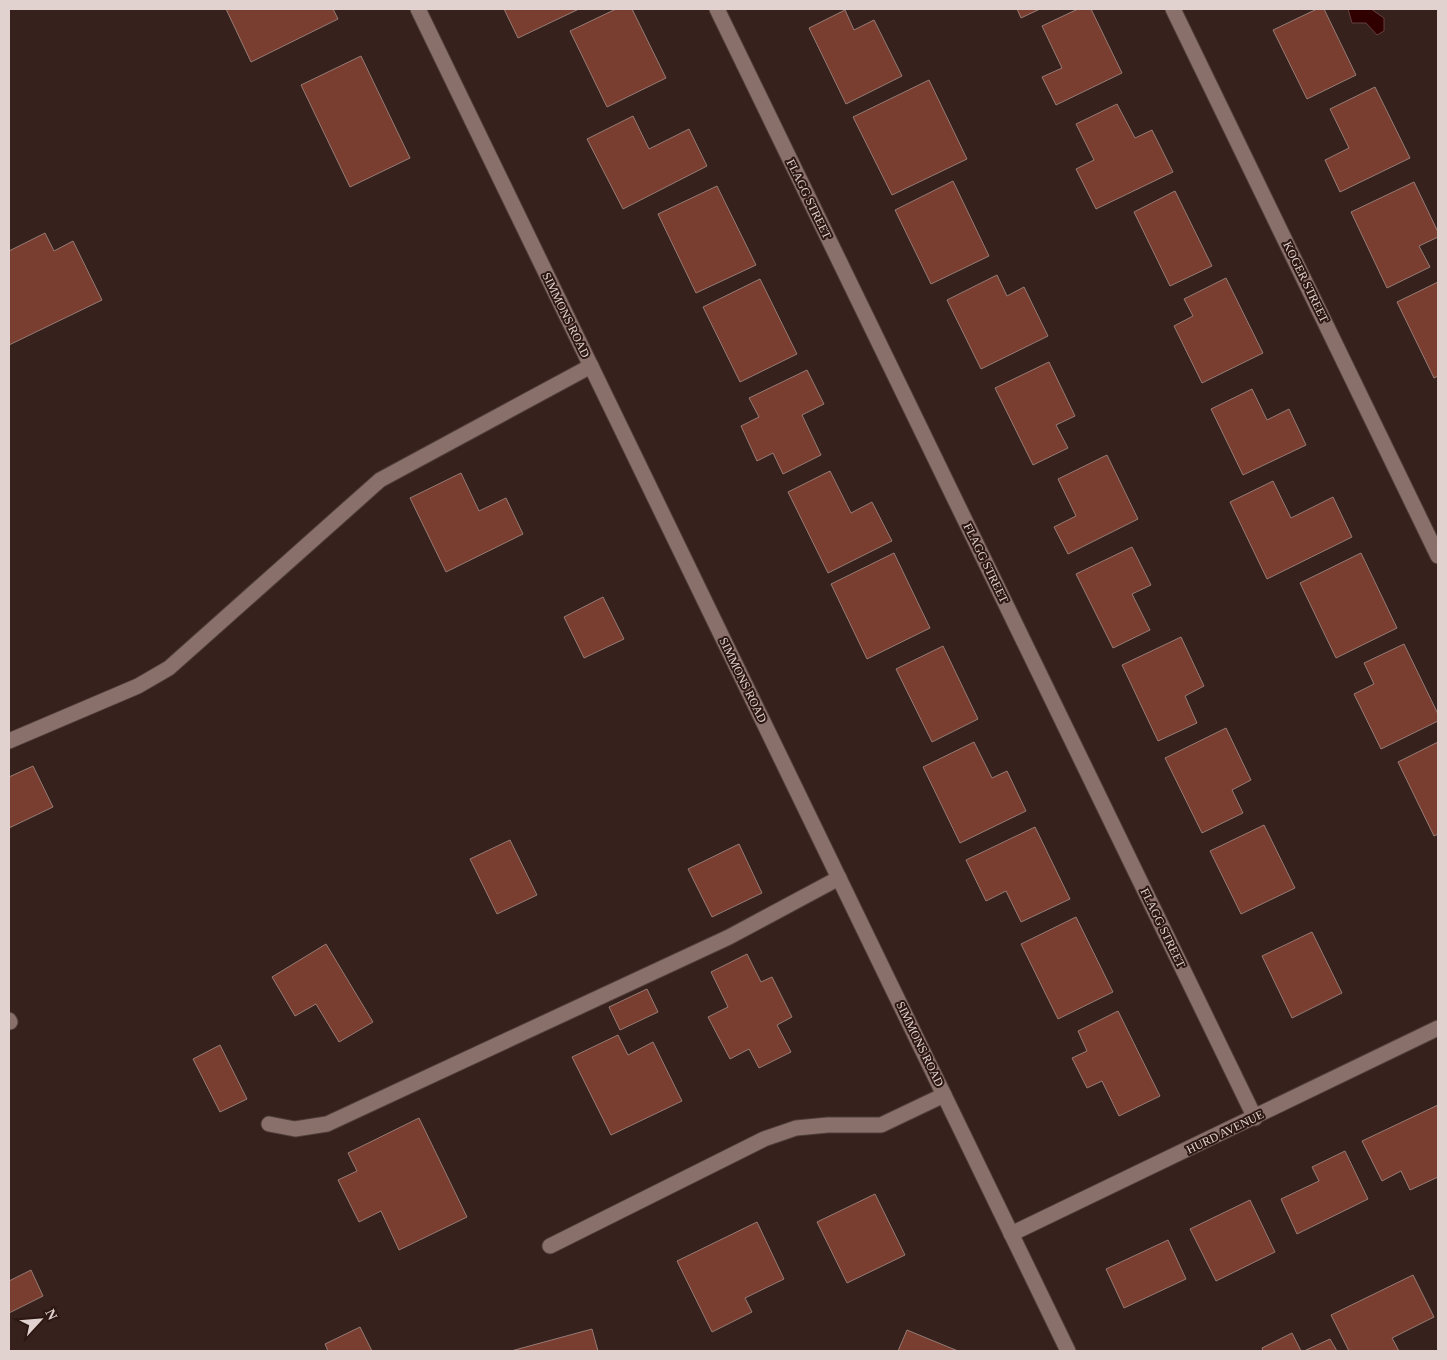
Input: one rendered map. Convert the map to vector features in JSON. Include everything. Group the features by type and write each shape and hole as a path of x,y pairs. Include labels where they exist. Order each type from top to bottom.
{"street":[{"name":"SIMMONS ROAD","path":"418,9 1068,1351"},
{"name":"FLAGG STREET","path":"717,9 1255,1118"},
{"name":"KOGER STREET","path":"1173,9 1438,556"},
{"path":"9,741 138,686 169,668 380,480 591,366"},
{"path":"269,1124 295,1130 327,1124 729,937 839,878"},
{"name":"HURD AVENUE","path":"1011,1234 1255,1118 1438,1028"},
{"path":"550,1246 764,1139 796,1128 828,1125 881,1125 944,1095"}],"shaded area":[{"path":"1348,9 1371,9 1384,18 1384,31 1377,35 1366,23 1352,23"}],"building":[{"path":"226,9 333,9 338,19 251,62"},
{"path":"504,9 579,9 518,38"},
{"path":"616,9 632,9 666,78 607,107 570,31"},
{"path":"1017,9 1040,9 1021,18"},
{"path":"1078,9 1091,9 1122,73 1056,105 1042,77 1062,68 1042,26"},
{"path":"1317,9 1324,9 1356,75 1307,99 1273,30"},
{"path":"845,10 854,30 874,20 902,76 846,104 809,28"},
{"path":"361,56 410,158 350,187 301,85"},
{"path":"929,80 967,159 892,195 853,117"},
{"path":"1375,87 1410,158 1340,192 1325,160 1349,148 1330,109"},
{"path":"1117,104 1135,138 1152,130 1173,172 1096,209 1076,169 1094,160 1076,124"},
{"path":"633,116 649,149 689,129 707,166 623,209 587,139"},
{"path":"953,181 989,256 931,284 895,210"},
{"path":"1414,182 1438,232 1438,237 1419,246 1430,267 1387,288 1351,212"},
{"path":"717,186 756,265 696,293 658,214"},
{"path":"1175,191 1212,266 1170,286 1134,212"},
{"path":"45,233 54,251 73,241 102,300 9,345 9,251"},
{"path":"997,275 1007,296 1024,287 1048,336 981,369 947,300"},
{"path":"1226,278 1263,353 1202,383 1174,326 1193,316 1184,299"},
{"path":"760,279 797,354 740,382 703,307"},
{"path":"1438,282 1438,376 1434,378 1397,302"},
{"path":"1049,362 1075,416 1056,425 1068,448 1033,465 995,388"},
{"path":"807,370 824,404 802,415 821,455 783,474 773,453 757,461 741,426 759,417 749,398"},
{"path":"1252,389 1267,420 1289,409 1306,445 1243,475 1211,409"},
{"path":"1107,455 1138,519 1068,554 1054,527 1076,516 1058,479"},
{"path":"830,471 851,513 872,502 892,541 828,573 788,492"},
{"path":"461,473 479,511 506,498 523,534 446,572 410,498"},
{"path":"1273,481 1291,518 1333,497 1352,537 1267,579 1230,502"},
{"path":"1132,547 1151,585 1132,594 1150,630 1113,648 1076,574"},
{"path":"894,553 930,628 867,659 831,584"},
{"path":"1361,553 1397,628 1336,658 1300,583"},
{"path":"603,597 624,639 584,658 564,617"},
{"path":"1181,637 1204,686 1185,696 1197,723 1158,741 1122,665"},
{"path":"1404,644 1438,714 1438,721 1381,749 1354,694 1374,684 1364,663"},
{"path":"943,646 978,719 932,742 896,669"},
{"path":"1226,728 1251,780 1232,790 1243,813 1202,833 1165,758"},
{"path":"974,742 992,778 1007,771 1026,811 960,843 923,767"},
{"path":"1438,742 1438,834 1434,836 1398,762"},
{"path":"33,766 53,807 9,828 9,777"},
{"path":"1264,825 1295,888 1241,914 1210,851"},
{"path":"1035,827 1070,899 1021,922 1006,891 986,901 966,860"},
{"path":"510,840 537,895 497,914 470,859"},
{"path":"739,844 762,893 712,917 688,869"},
{"path":"1076,917 1113,992 1058,1019 1021,944"},
{"path":"1312,932 1342,993 1292,1018 1262,956"},
{"path":"326,944 373,1022 339,1042 316,1004 295,1016 272,977"},
{"path":"747,954 761,982 772,977 792,1017 777,1025 791,1052 759,1068 749,1049 730,1059 708,1017 728,1007 711,972"},
{"path":"647,989 658,1012 620,1030 609,1007"},
{"path":"1118,1011 1160,1096 1119,1116 1102,1081 1087,1088 1072,1058 1087,1051 1078,1031"},
{"path":"618,1035 628,1055 653,1042 682,1101 611,1135 572,1057"},
{"path":"220,1045 247,1099 220,1112 193,1059"},
{"path":"1438,1105 1438,1177 1410,1190 1401,1171 1382,1181 1362,1141"},
{"path":"419,1118 467,1217 399,1250 381,1211 359,1222 338,1180 357,1171 348,1153"},
{"path":"1345,1151 1368,1199 1297,1234 1281,1199 1319,1181 1312,1167"},
{"path":"875,1194 905,1255 847,1283 817,1222"},
{"path":"1250,1200 1275,1252 1216,1281 1190,1229"},
{"path":"757,1222 784,1279 745,1298 752,1312 712,1332 677,1261"},
{"path":"1168,1240 1186,1279 1124,1308 1106,1269"},
{"path":"31,1270 43,1296 9,1313 9,1281"},
{"path":"1413,1275 1434,1317 1392,1338 1399,1351 1349,1351 1331,1315"},
{"path":"360,1327 372,1351 328,1351 325,1344"},
{"path":"592,1329 598,1351 511,1351"},
{"path":"907,1330 958,1351 898,1351"},
{"path":"1292,1333 1301,1351 1263,1351 1262,1348"},
{"path":"1330,1339 1337,1351 1304,1351"}]}
